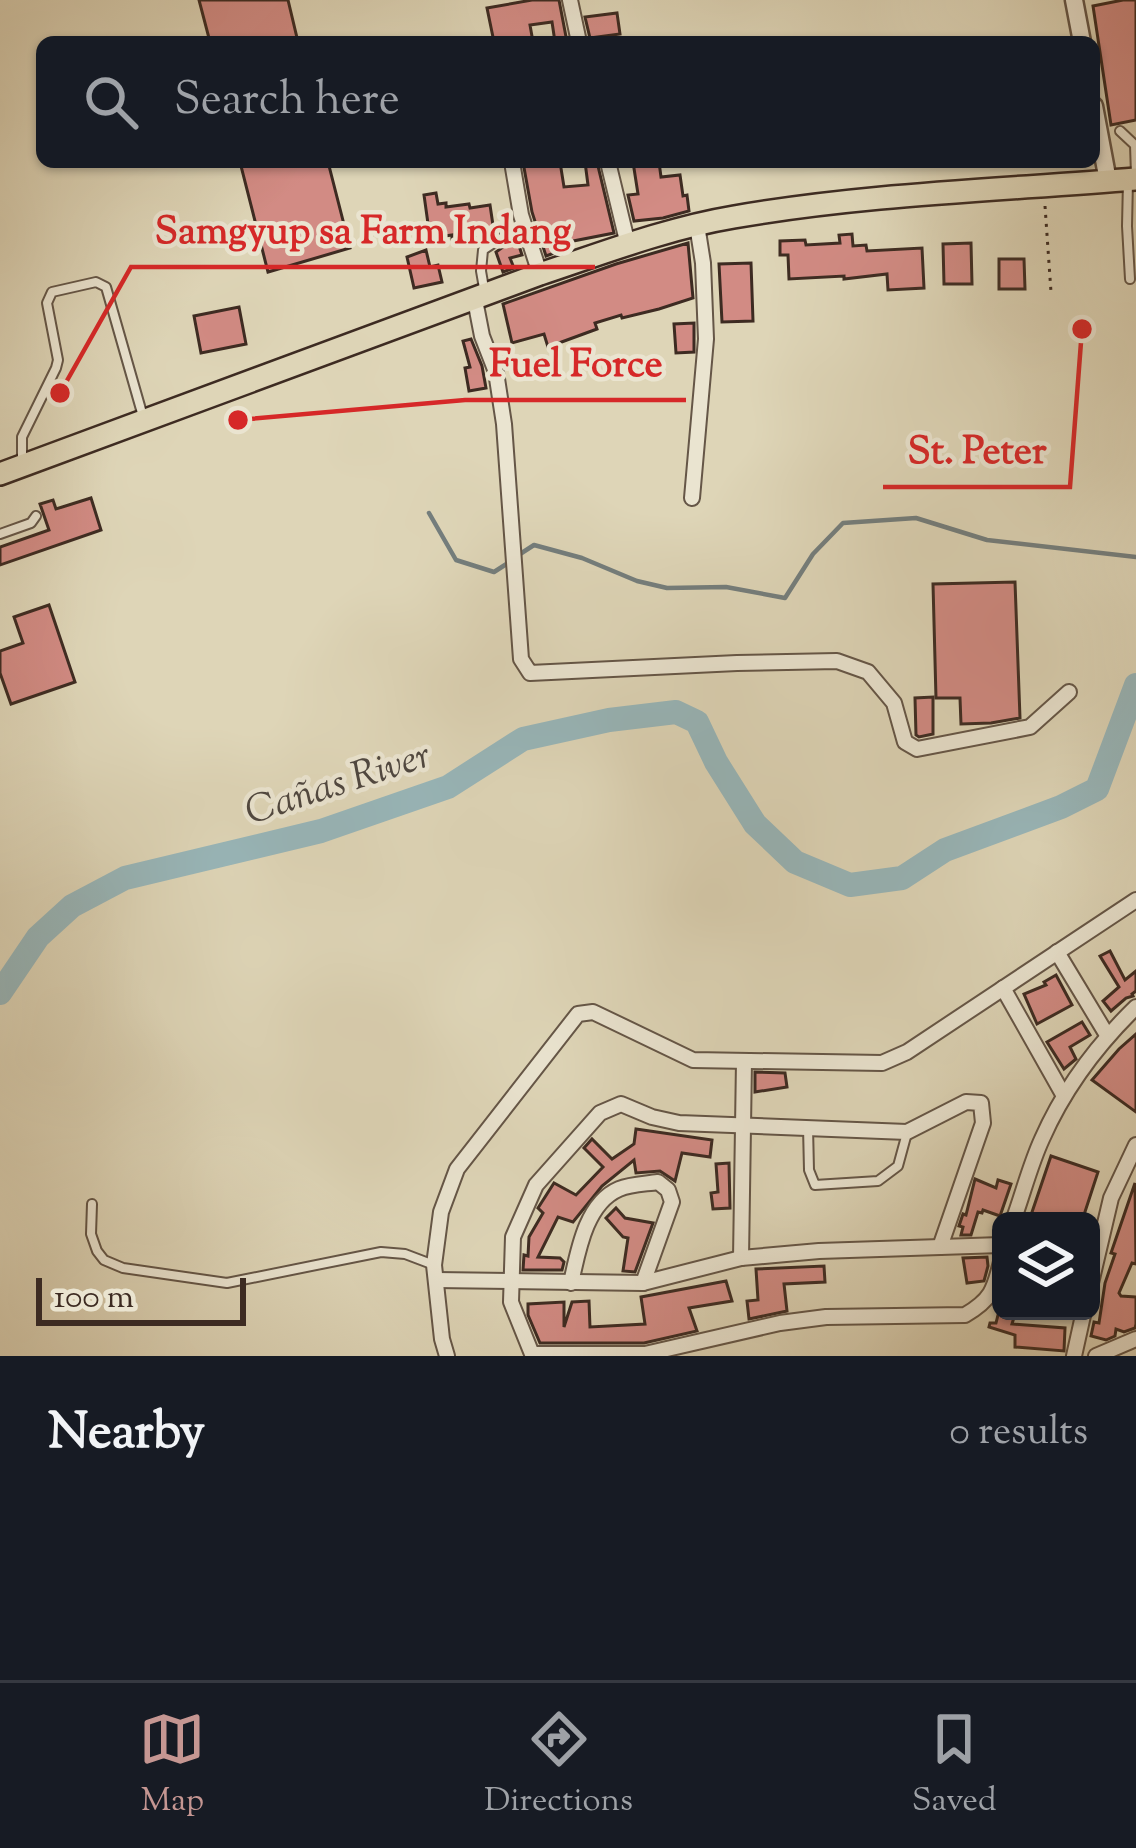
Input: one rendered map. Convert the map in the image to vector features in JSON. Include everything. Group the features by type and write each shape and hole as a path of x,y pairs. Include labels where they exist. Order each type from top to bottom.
{"main road":[{"path":"11,470 540,274 698,225 800,208 1127,178"}],"street":[{"path":"570,0 578,36"},
{"path":"1074,0 1081,36"},
{"path":"1100,119 1127,178"},
{"path":"513,168 521,215 540,274"},
{"path":"609,168 628,244"},
{"path":"692,498 706,339 698,225"},
{"path":"480,298 482,336 496,372 504,424 521,658 530,673 837,662 868,672 894,703 905,742 917,749 1030,727 1070,692"},
{"path":"447,1356 435,1273 441,1212 457,1169 578,1014 593,1012 693,1060 882,1064 1136,899"},
{"path":"1057,952 1107,1035"},
{"path":"1004,988 1064,1096"},
{"path":"1016,1212 1041,1142 1064,1096 1107,1035 1136,1007"},
{"path":"741,1258 744,1061"},
{"path":"940,1247 983,1123 981,1102 966,1102 907,1132 679,1123 620,1104 600,1113 536,1185 513,1237 511,1302 532,1354 645,1354 826,1317 965,1315 985,1303 992,1291"},
{"path":"1100,1245 1111,1198 1136,1145"},
{"path":"571,1283 588,1223 611,1193 658,1182 668,1190 672,1202 644,1283"},
{"path":"435,1273 509,1282 644,1283 741,1258 992,1245"},
{"path":"1074,1356 1082,1320"},
{"path":"1096,1356 1136,1339"}],"lane":[{"path":"1120,131 1136,145 1127,178 1130,279"},
{"path":"480,298 483,250 503,237"},
{"path":"11,470 58,361 47,304 52,292 96,282 106,287 144,422"},
{"path":"0,534 31,523 36,516"},
{"path":"808,1127 809,1171 815,1185 878,1181 898,1166 907,1132"},
{"path":"92,1204 91,1234 97,1251 104,1260 123,1268 227,1283 381,1252 405,1254 435,1273"}],"path":[{"path":"1044,186 1051,292"}],"building":[{"path":"199,0 288,0 297,36 208,36"},
{"path":"559,0 566,36 554,36 552,22 530,25 532,36 493,36 487,8"},
{"path":"1136,0 1136,120 1111,125 1093,6"},
{"path":"617,13 620,34 590,36 585,17"},
{"path":"242,168 330,168 350,248 268,272"},
{"path":"524,168 561,168 564,187 588,185 586,168 598,168 614,233 558,244 560,251 546,256"},
{"path":"634,168 660,168 661,177 680,175 689,211 634,221 628,195 638,194"},
{"path":"436,193 438,204 446,203 446,207 490,205 497,231 476,239 430,238 424,195"},
{"path":"513,227 522,255 510,258 514,268 503,272 496,252 510,242 505,229"},
{"path":"852,234 853,246 866,245 867,251 922,248 924,288 888,290 887,274 789,279 788,255 780,255 780,241 840,243 839,235"},
{"path":"688,243 693,298 595,323 597,329 548,347 544,334 512,343 503,304"},
{"path":"971,243 972,284 944,284 943,244"},
{"path":"426,250 430,267 438,265 442,282 414,288 407,257"},
{"path":"999,259 1024,259 1025,289 999,289"},
{"path":"751,263 753,321 722,322 719,264"},
{"path":"239,307 246,344 201,353 194,316"},
{"path":"694,323 694,352 676,353 674,324"},
{"path":"471,339 486,388 469,391 465,368 470,367 463,341"},
{"path":"91,498 101,530 0,565 0,547 49,530 40,504 53,500 56,509"},
{"path":"1015,582 1020,718 961,724 960,698 936,698 933,584"},
{"path":"49,605 75,682 11,704 0,673 0,651 23,643 14,617"},
{"path":"933,697 933,734 919,737 915,698"},
{"path":"1110,951 1125,980 1136,971 1133,996 1111,1011 1103,1001 1119,987 1100,956"},
{"path":"1056,975 1072,1005 1037,1024 1024,994"},
{"path":"1082,1022 1090,1035 1070,1047 1076,1059 1064,1069 1047,1042"},
{"path":"1136,1034 1136,1112 1092,1080"},
{"path":"755,1072 785,1073 787,1087 755,1092"},
{"path":"636,1129 712,1140 710,1157 682,1153 675,1181 660,1171 636,1173 634,1160 602,1186 573,1222 558,1217 538,1257 560,1258 562,1270 523,1270 529,1237 543,1213 538,1208 554,1183 576,1195 603,1167 584,1148 592,1139 612,1159 634,1144"},
{"path":"1051,1156 1098,1172 1085,1212 1032,1212"},
{"path":"729,1163 730,1208 713,1209 711,1193 718,1192 716,1164"},
{"path":"975,1179 996,1188 998,1180 1011,1184 1001,1212 978,1212 971,1235 961,1235 963,1227 959,1226"},
{"path":"1135,1183 1136,1264 1132,1263 1119,1293 1136,1297 1136,1324 1124,1332 1116,1329 1115,1336 1106,1340 1091,1336 1094,1322 1100,1320 1115,1254 1111,1253"},
{"path":"616,1208 625,1218 653,1223 635,1272 623,1271 628,1238 606,1218"},
{"path":"987,1257 984,1281 967,1283 963,1258"},
{"path":"824,1266 825,1282 784,1284 787,1311 749,1319 747,1301 758,1300 756,1269"},
{"path":"726,1281 732,1301 689,1308 697,1331 644,1343 540,1343 528,1315 528,1304 564,1302 564,1327 572,1302 589,1301 590,1327 645,1324 641,1297"},
{"path":"1013,1320 1012,1324 1065,1328 1064,1351 1015,1347 1015,1335 989,1327"}],"waterway":[{"path":"429,513 456,560 494,572 508,563"},
{"path":"517,556 534,545 667,588 726,587 785,598 813,554 843,523 916,518 987,540 1136,557"},
{"name":"Cañas River","path":"0,993 38,937 72,906 125,878 321,831 448,787 523,739 609,720 676,712 697,722 755,824 795,862 850,885 902,878 945,850 1097,789 1136,685"}],"place":[{"name":"St. Peter","path":"1082,329"},
{"name":"Samgyup sa Farm Indang","path":"60,393"},
{"name":"Fuel Force","path":"238,420"}]}
